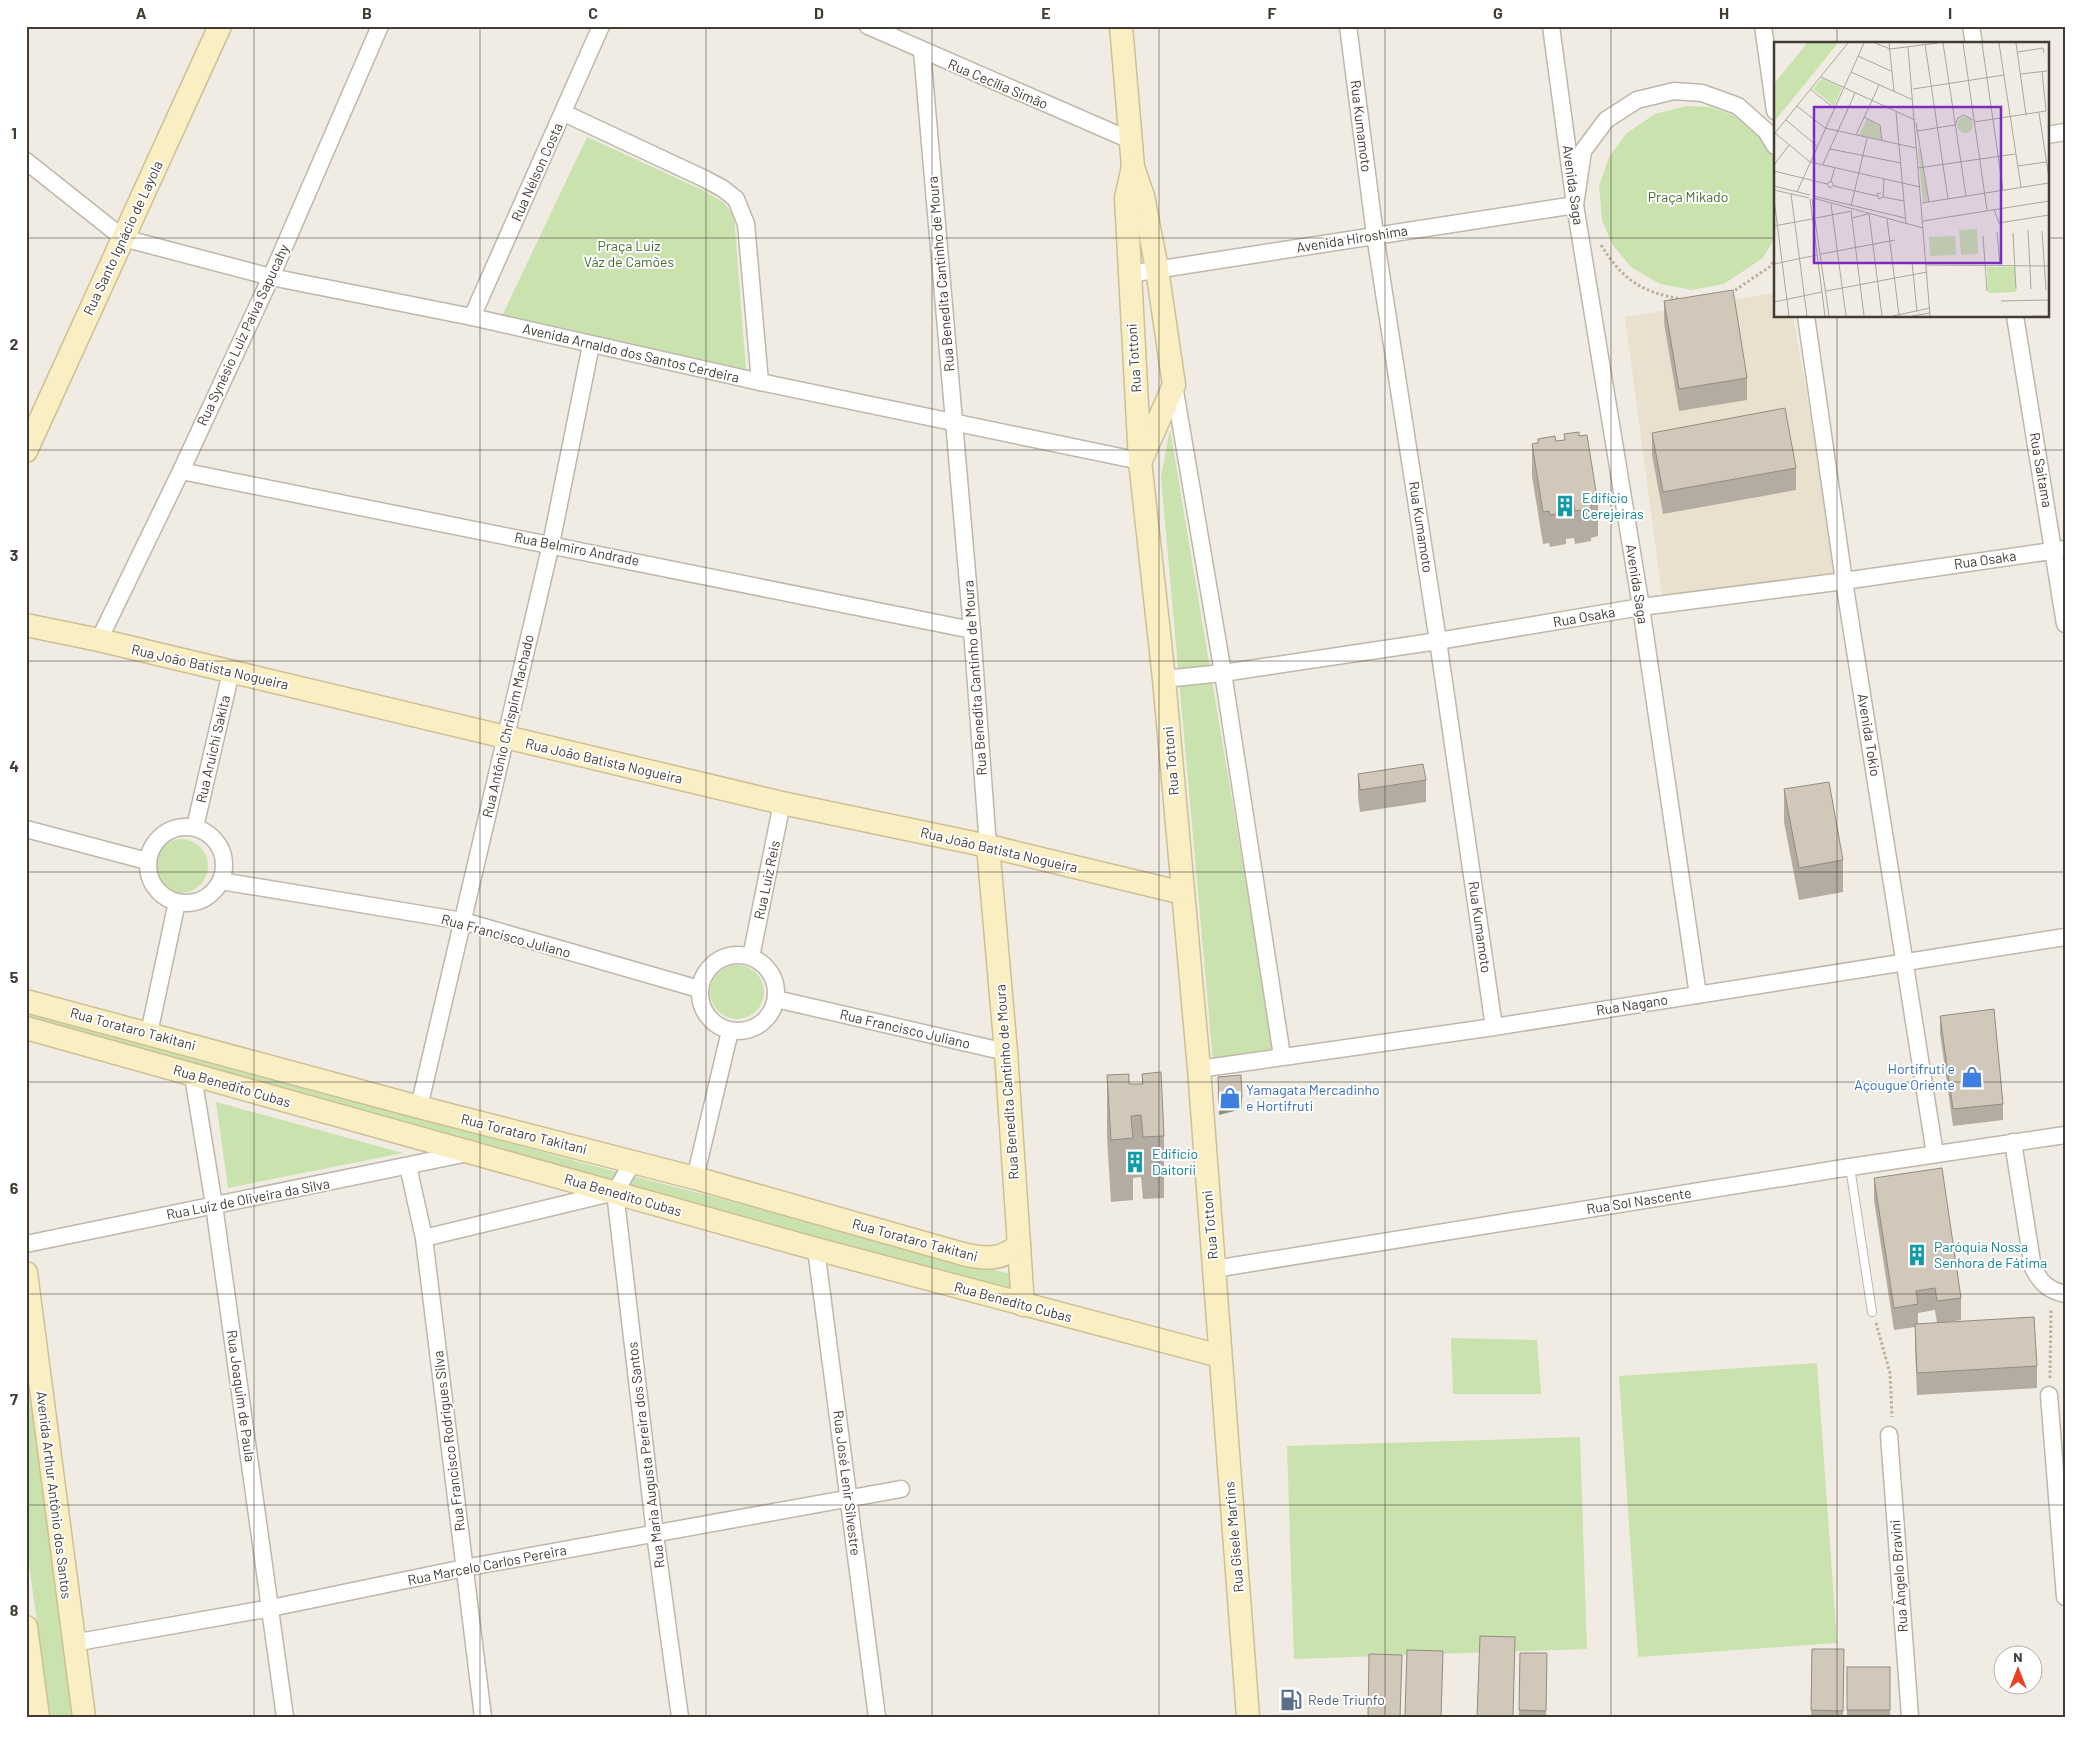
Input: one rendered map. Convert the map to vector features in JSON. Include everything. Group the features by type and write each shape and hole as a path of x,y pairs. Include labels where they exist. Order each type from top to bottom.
{"street":[{"name":"Rua Santo Ignácio de Layola","path":"29,437 220,26"},
{"name":"Rua Synésio Luiz Paiva Sapucahy","path":"99,640 181,471 271,277 380,26"},
{"name":"Rua Nélson Costa","path":"472,317 601,26"},
{"name":"Rua Cecília Simão","path":"868,26 1130,140"},
{"name":"Rua Tottoni","path":"1121,26 1133,167 1143,196 1157,269 1282,1056"},
{"name":"Rua Kumamoto","path":"1348,26 1375,235 1438,641 1494,1027"},
{"name":"Avenida Saga","path":"1551,26 1575,205 1641,607 1698,995"},
{"path":"1763,26 1774,104"},
{"path":"1972,26 1974,42"},
{"name":"Rua Benedita Cantinho de Moura","path":"922,51 972,630 1024,1305"},
{"path":"1575,205 1583,151 1606,120 1637,100 1674,90 1702,93 1738,106 1766,131 1774,144"},
{"path":"564,113 703,178 722,188 736,199 746,224 760,382"},
{"path":"2048,135 2065,132"},
{"path":"26,161 123,238"},
{"name":"Rua Tottoni","path":"1133,167 1126,198 1140,461 1164,679 1199,1069 1220,1356"},
{"name":"Avenida Hiroshima","path":"1129,274 1575,205"},
{"name":"Avenida Arnaldo dos Santos Cerdeira","path":"123,238 271,277 472,317 591,345 954,424 1140,461"},
{"name":"Avenida Tokio","path":"1806,318 1844,581 1935,1154"},
{"name":"Rua Saitama","path":"2015,318 2060,549 2065,624"},
{"name":"Rua Antônio Chrispim Machado","path":"419,1107 551,544 591,345"},
{"path":"1140,461 1174,384"},
{"name":"Rua Belmiro Andrade","path":"181,471 972,630"},
{"name":"Rua Osaka","path":"1164,679 1222,673 1438,641 1641,607 1844,581 2060,549"},
{"name":"Rua João Batista Nogueira","path":"26,625 99,640 782,803 988,846 1183,893"},
{"name":"Rua Aruichi Sakita","path":"195,827 231,672"},
{"name":"Rua Luiz Reis","path":"751,957 782,803"},
{"path":"195,827 208,833 218,842 224,855 225,868 221,881 211,895 199,901 177,902 163,896 154,886 148,874 148,861 152,846 161,835 173,829 195,827"},
{"path":"26,830 148,861"},
{"name":"Rua Francisco Juliano","path":"221,881 463,922 699,989"},
{"path":"149,1033 177,902"},
{"name":"Rua Nagano","path":"1199,1069 1494,1027 2065,936"},
{"path":"738,954 751,957 769,971 775,983 776,999 773,1009 762,1023 750,1030 730,1031 715,1024 705,1015 700,1002 699,989 704,974 713,964 724,957 738,954"},
{"name":"Rua Francisco Juliano","path":"776,999 1006,1052"},
{"name":"Rua Torataro Takitani","path":"26,1001 419,1107 695,1178 963,1254 992,1258 1005,1255 1019,1244"},
{"name":"Rua Benedito Cubas","path":"26,1028 816,1249 1220,1356"},
{"path":"695,1178 730,1031"},
{"name":"Rua Joaquim de Paula","path":"193,1076 214,1205 286,1717"},
{"name":"Rua Sol Nascente","path":"1214,1269 1850,1167 2065,1135"},
{"path":"2013,1142 2033,1268 2040,1282 2058,1293"},
{"name":"Rua Luiz de Oliveira da Silva","path":"26,1244 470,1152"},
{"path":"424,1238 615,1192 633,1162"},
{"name":"Rua Francisco Rodrigues Silva","path":"408,1166 424,1238 483,1717"},
{"name":"Rua Maria Augusta Pereira dos Santos","path":"615,1192 655,1534 680,1717"},
{"name":"Rua José Lenir Silvestre","path":"816,1249 877,1717"},
{"path":"953,1286 964,1264 963,1254"},
{"name":"Avenida Arthur Antônio dos Santos","path":"26,1273 84,1717"},
{"name":"Rua Gisele Martins","path":"1220,1356 1248,1717"},
{"path":"2049,1395 2065,1597"},
{"name":"Rua Ângelo Bravini","path":"1889,1435 1910,1717"},
{"name":"Rua Marcelo Carlos Pereira","path":"73,1642 271,1608 464,1568 901,1489"},
{"path":"26,1627 38,1717"}],"lane":[{"path":"1850,1167 1872,1312"}],"path":[{"path":"1596,237 1625,276 1656,295 1682,300"},
{"path":"1727,295 1771,266 1774,261"},
{"path":"2049,1395 2058,1293"},
{"path":"1872,1312 1890,1373 1892,1421 1889,1435"}],"shaded area":[{"path":"1774,293 1774,318 1793,318 1838,572 1663,602 1625,317"}],"green space":[{"name":"Praça Mikado","path":"1687,106 1710,107 1741,118 1765,141 1774,156 1774,240 1763,258 1724,284 1692,290 1660,284 1631,267 1612,244 1602,220 1599,186 1609,157 1627,133 1655,114"},
{"name":"Praça Luiz Váz de Camões","path":"587,137 707,192 724,203 734,215 746,369 502,316"},
{"path":"1170,429 1274,1051 1213,1061 1161,477"},
{"path":"181,839 191,841 200,847 206,856 208,866 206,876 200,885 191,891 181,893 171,891 162,885 156,876 154,866 156,856 162,847 171,841"},
{"path":"737,965 747,967 756,973 762,982 764,992 762,1002 756,1011 747,1017 737,1019 727,1017 718,1011 712,1002 710,992 712,982 718,973 727,967"},
{"path":"26,1012 583,1163 1010,1274 1012,1290 26,1028"},
{"path":"216,1102 403,1153 228,1188"},
{"path":"1451,1338 1537,1340 1541,1394 1453,1394"},
{"path":"26,1353 77,1717 50,1717 26,1543"},
{"path":"1817,1363 1837,1643 1638,1657 1619,1376"},
{"path":"1580,1437 1587,1649 1294,1659 1287,1446"}],"building":[{"path":"1733,290 1747,378 1679,389 1664,301"},
{"path":"1785,408 1796,468 1663,492 1652,433"},
{"path":"1579,432 1579,436 1587,435 1598,504 1591,505 1591,509 1575,511 1574,505 1565,507 1566,512 1550,515 1549,511 1543,512 1532,444 1538,443 1538,439 1555,436 1556,441 1565,440 1564,434"},
{"path":"1423,764 1426,780 1360,790 1358,774"},
{"path":"1829,782 1843,860 1799,868 1784,789"},
{"name":"Hortifruti e Açougue Oriente","path":"1994,1009 2003,1104 1953,1109 1940,1016"},
{"path":"1161,1072 1164,1136 1143,1137 1141,1115 1131,1116 1133,1138 1111,1140 1107,1075 1129,1074 1129,1084 1143,1084 1142,1074"},
{"path":"1241,1075 1242,1097 1219,1104 1218,1077"},
{"name":"Paróquia Nossa Senhora de Fátima","path":"1942,1168 1961,1298 1937,1301 1935,1288 1916,1291 1918,1304 1894,1308 1874,1178"},
{"path":"2034,1317 2037,1366 1917,1373 1915,1324"},
{"path":"1480,1636 1515,1637 1513,1717 1477,1717"},
{"path":"1812,1649 1844,1649 1843,1711 1811,1710"},
{"path":"1407,1650 1443,1651 1441,1717 1405,1716"},
{"path":"1520,1653 1547,1653 1546,1711 1519,1710"},
{"path":"1369,1654 1402,1655 1400,1717 1368,1716"},
{"path":"1847,1667 1890,1667 1890,1710 1847,1710"}],"place":[{"name":"Edifício Cerejeiras","path":"1565,506"},
{"name":"Hortifruti e Açougue Oriente","path":"1972,1077"},
{"name":"Yamagata Mercadinho e Hortifruti","path":"1230,1098"},
{"name":"Edifício Daitorii","path":"1135,1162"},
{"name":"Paróquia Nossa Senhora de Fátima","path":"1917,1255"},
{"name":"Rede Triunfo","path":"1291,1700"}]}
